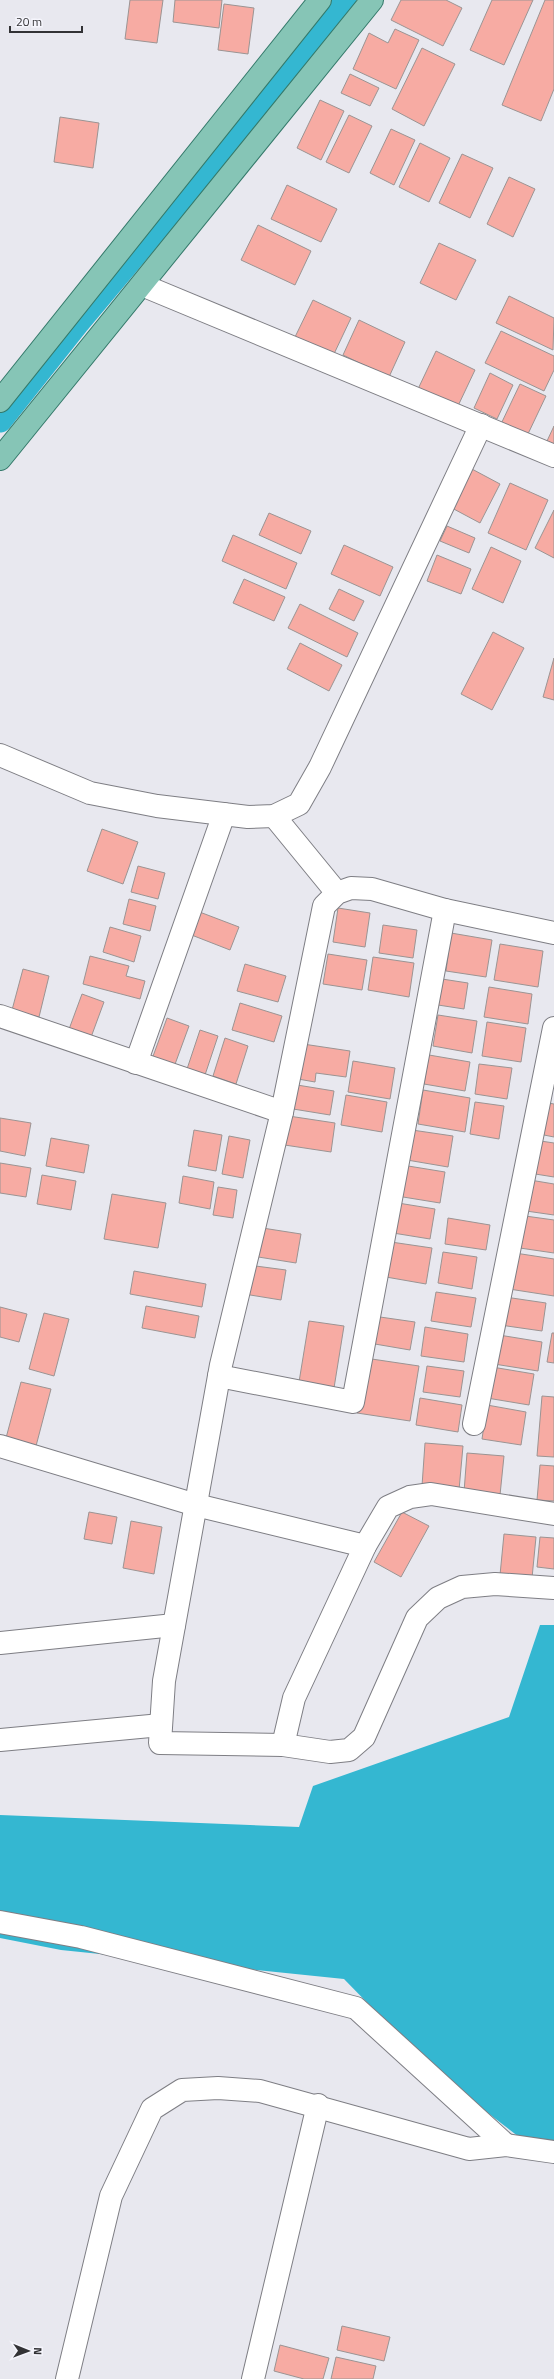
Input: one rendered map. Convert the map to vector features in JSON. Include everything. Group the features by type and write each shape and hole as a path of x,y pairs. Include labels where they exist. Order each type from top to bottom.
{"main road":[{"path":"0,401 320,0"},
{"path":"0,458 372,0"}],"street":[{"path":"142,285 554,456"},
{"path":"0,755 90,793 157,806 248,817 274,816 298,804 320,767 481,425"},
{"path":"136,1063 224,814"},
{"path":"274,816 338,892"},
{"path":"554,933 445,910 372,889 351,888 338,892 324,906 282,1112 219,1376 164,1681 160,1744 283,1745 330,1752 349,1750 364,1737 417,1618 438,1598 462,1587 495,1584 554,1588"},
{"path":"219,1376 353,1402 445,910"},
{"path":"0,1016 282,1112"},
{"path":"474,1424 554,1028"},
{"path":"0,1446 196,1505 365,1546"},
{"path":"283,1745 294,1698 365,1546 388,1507 410,1497 431,1494 554,1514"},
{"path":"0,1643 174,1625"},
{"path":"0,1740 161,1725"},
{"path":"0,1922 81,1937 356,2008 506,2145"},
{"path":"67,2379 112,2196 152,2109 182,2090 218,2088 260,2091 469,2149 506,2145 554,2152"},
{"path":"254,2379 318,2106"}],"water":[{"path":"540,1625 554,1625 554,2164 436,2073 344,1979 61,1950 0,1938 0,1815 299,1827 313,1786 509,1717"}],"building":[{"path":"130,0 163,0 157,43 125,39"},
{"path":"175,0 222,0 219,28 173,22"},
{"path":"401,0 446,0 462,8 443,46 391,20"},
{"path":"492,0 533,0 504,65 470,50"},
{"path":"545,0 554,0 554,89 541,121 502,105"},
{"path":"224,4 254,8 248,54 218,50"},
{"path":"395,29 419,40 396,89 353,69 369,33 388,43"},
{"path":"422,48 455,64 424,126 392,109"},
{"path":"350,74 379,88 370,106 341,93"},
{"path":"320,100 344,111 321,160 297,148"},
{"path":"349,115 372,126 349,173 326,162"},
{"path":"60,117 99,123 93,168 54,162"},
{"path":"391,129 415,140 394,185 370,173"},
{"path":"420,143 450,158 429,202 399,187"},
{"path":"462,154 493,168 470,218 439,203"},
{"path":"509,177 535,189 513,237 487,224"},
{"path":"287,185 337,209 321,242 271,219"},
{"path":"258,225 311,251 295,285 241,260"},
{"path":"439,243 476,260 456,300 420,283"},
{"path":"509,296 554,318 553,350 496,323"},
{"path":"313,300 351,318 333,356 295,337"},
{"path":"359,320 405,342 389,377 343,355"},
{"path":"501,331 554,356 554,370 544,391 485,363"},
{"path":"436,351 475,370 457,408 418,389"},
{"path":"490,373 513,385 497,419 474,408"},
{"path":"520,384 546,396 527,436 501,424"},
{"path":"554,426 554,444 547,441"},
{"path":"470,468 500,484 480,523 450,507"},
{"path":"510,483 548,500 526,550 488,533"},
{"path":"554,510 554,558 535,548"},
{"path":"269,513 311,531 301,554 259,535"},
{"path":"447,526 475,538 469,553 440,541"},
{"path":"233,535 297,563 286,589 222,561"},
{"path":"344,545 393,567 380,596 331,574"},
{"path":"491,547 521,561 503,603 472,589"},
{"path":"437,555 471,569 461,594 427,581"},
{"path":"244,579 285,597 274,621 233,603"},
{"path":"339,589 364,601 354,621 329,609"},
{"path":"300,604 358,633 347,657 288,628"},
{"path":"493,632 524,648 492,710 461,694"},
{"path":"300,643 342,665 329,691 287,669"},
{"path":"554,658 554,700 543,697"},
{"path":"102,829 138,842 123,884 87,871"},
{"path":"138,866 165,873 158,899 131,892"},
{"path":"129,899 156,906 150,931 123,924"},
{"path":"338,908 370,913 365,947 333,942"},
{"path":"197,911 239,927 230,950 189,934"},
{"path":"383,925 417,930 413,958 379,953"},
{"path":"110,927 141,936 134,962 103,952"},
{"path":"451,933 492,940 486,977 446,971"},
{"path":"500,944 543,951 538,987 494,980"},
{"path":"328,954 367,960 362,990 323,984"},
{"path":"90,956 129,966 126,976 145,981 140,999 83,984"},
{"path":"373,957 414,963 409,997 368,990"},
{"path":"245,964 286,976 278,1002 237,991"},
{"path":"23,969 49,976 39,1017 12,1010"},
{"path":"442,979 468,983 464,1009 438,1005"},
{"path":"489,987 532,994 528,1024 484,1017"},
{"path":"82,994 104,1002 90,1040 68,1032"},
{"path":"240,1003 282,1016 274,1042 232,1030"},
{"path":"438,1015 477,1021 472,1053 433,1046"},
{"path":"167,1018 189,1026 174,1067 152,1059"},
{"path":"487,1022 526,1028 521,1062 482,1056"},
{"path":"200,1030 218,1036 204,1078 186,1072"},
{"path":"225,1038 248,1046 236,1084 213,1076"},
{"path":"303,1044 350,1051 346,1077 316,1073 315,1082 298,1079"},
{"path":"429,1055 470,1062 465,1091 424,1084"},
{"path":"353,1061 395,1068 390,1099 348,1092"},
{"path":"479,1064 512,1068 507,1099 475,1094"},
{"path":"291,1084 334,1091 330,1115 287,1108"},
{"path":"423,1090 470,1098 465,1132 418,1124"},
{"path":"346,1095 387,1102 382,1132 341,1125"},
{"path":"475,1102 504,1106 499,1139 470,1134"},
{"path":"543,1102 554,1104 554,1137 539,1134"},
{"path":"282,1115 335,1123 331,1152 278,1144"},
{"path":"0,1118 31,1123 25,1156 0,1151"},
{"path":"194,1130 222,1135 216,1171 188,1166"},
{"path":"412,1130 453,1136 448,1167 407,1160"},
{"path":"229,1136 250,1140 243,1178 222,1174"},
{"path":"51,1138 89,1145 84,1173 46,1166"},
{"path":"534,1140 554,1143 554,1177 529,1173"},
{"path":"0,1163 31,1168 26,1197 0,1193"},
{"path":"402,1165 445,1172 440,1203 397,1196"},
{"path":"42,1175 76,1181 71,1210 37,1204"},
{"path":"183,1176 214,1182 210,1209 179,1203"},
{"path":"530,1180 554,1184 554,1215 526,1211"},
{"path":"218,1187 237,1190 233,1218 213,1215"},
{"path":"112,1194 166,1203 158,1248 104,1239"},
{"path":"398,1203 435,1209 430,1239 393,1233"},
{"path":"518,1215 554,1220 554,1253 513,1247"},
{"path":"448,1218 490,1225 486,1250 445,1244"},
{"path":"256,1227 301,1234 296,1263 252,1256"},
{"path":"391,1242 432,1248 426,1284 386,1277"},
{"path":"443,1252 477,1257 472,1289 438,1283"},
{"path":"515,1253 554,1259 554,1296 509,1289"},
{"path":"248,1265 286,1270 281,1300 244,1294"},
{"path":"134,1271 206,1284 202,1307 130,1294"},
{"path":"436,1292 476,1298 471,1327 431,1321"},
{"path":"505,1297 546,1303 542,1331 500,1325"},
{"path":"146,1306 199,1316 195,1338 142,1328"},
{"path":"0,1307 27,1314 19,1342 0,1337"},
{"path":"44,1313 69,1319 54,1376 29,1369"},
{"path":"373,1316 415,1322 410,1350 369,1343"},
{"path":"309,1321 344,1326 334,1388 299,1382"},
{"path":"425,1327 468,1334 464,1362 421,1356"},
{"path":"552,1333 554,1333 554,1363 547,1362"},
{"path":"499,1335 542,1342 538,1371 494,1364"},
{"path":"365,1358 419,1366 410,1421 357,1413"},
{"path":"427,1366 464,1371 460,1397 423,1392"},
{"path":"492,1367 534,1374 529,1405 487,1398"},
{"path":"21,1382 51,1389 36,1446 6,1438"},
{"path":"542,1396 554,1397 554,1457 537,1456"},
{"path":"420,1398 462,1405 458,1432 416,1425"},
{"path":"487,1405 526,1412 521,1445 482,1439"},
{"path":"425,1443 463,1446 459,1490 422,1486"},
{"path":"467,1453 504,1456 500,1495 464,1492"},
{"path":"540,1465 554,1466 554,1501 537,1500"},
{"path":"89,1512 117,1517 112,1544 84,1539"},
{"path":"402,1512 429,1526 401,1577 374,1562"},
{"path":"131,1521 162,1527 154,1574 123,1568"},
{"path":"504,1534 536,1537 532,1578 500,1575"},
{"path":"540,1537 554,1538 554,1569 537,1567"},
{"path":"342,2326 390,2337 384,2361 337,2350"},
{"path":"280,2345 329,2358 323,2379 304,2379 274,2371"},
{"path":"336,2357 376,2366 373,2379 331,2379"}],"waterway":[{"path":"0,420 77,323 311,44 344,0"}]}
